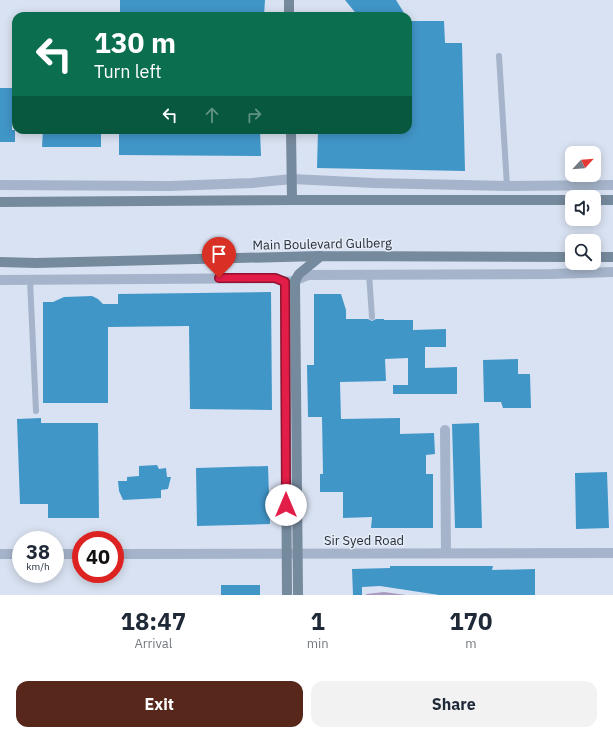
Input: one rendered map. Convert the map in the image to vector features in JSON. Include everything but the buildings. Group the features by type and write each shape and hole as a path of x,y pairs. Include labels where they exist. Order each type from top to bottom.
{"main road":[{"path":"289,0 289,12"},
{"path":"291,134 292,200"},
{"path":"0,202 565,200"},
{"path":"601,200 613,200"},
{"path":"290,281 321,256"},
{"name":"Main Boulevard Gulberg","path":"0,262 44,263 321,256 565,257"},
{"path":"601,257 613,257"},
{"path":"290,281 298,595"},
{"path":"287,595 290,281"}],"street":[{"path":"0,185 170,186 252,183 292,179 374,183 507,186 613,185"},
{"path":"0,280 275,278 290,281 309,275 551,274 613,272"},
{"path":"444,430 446,553"},
{"name":"Sir Syed Road","path":"124,554 613,553"},
{"path":"0,554 12,554"}],"lane":[{"path":"499,56 507,186"},
{"path":"369,274 372,316"},
{"path":"30,280 36,411"}],"shaded area":[{"path":"384,592 406,595 366,595"}],"route":[{"path":"219,278 275,278 285,282 286,505"}]}
